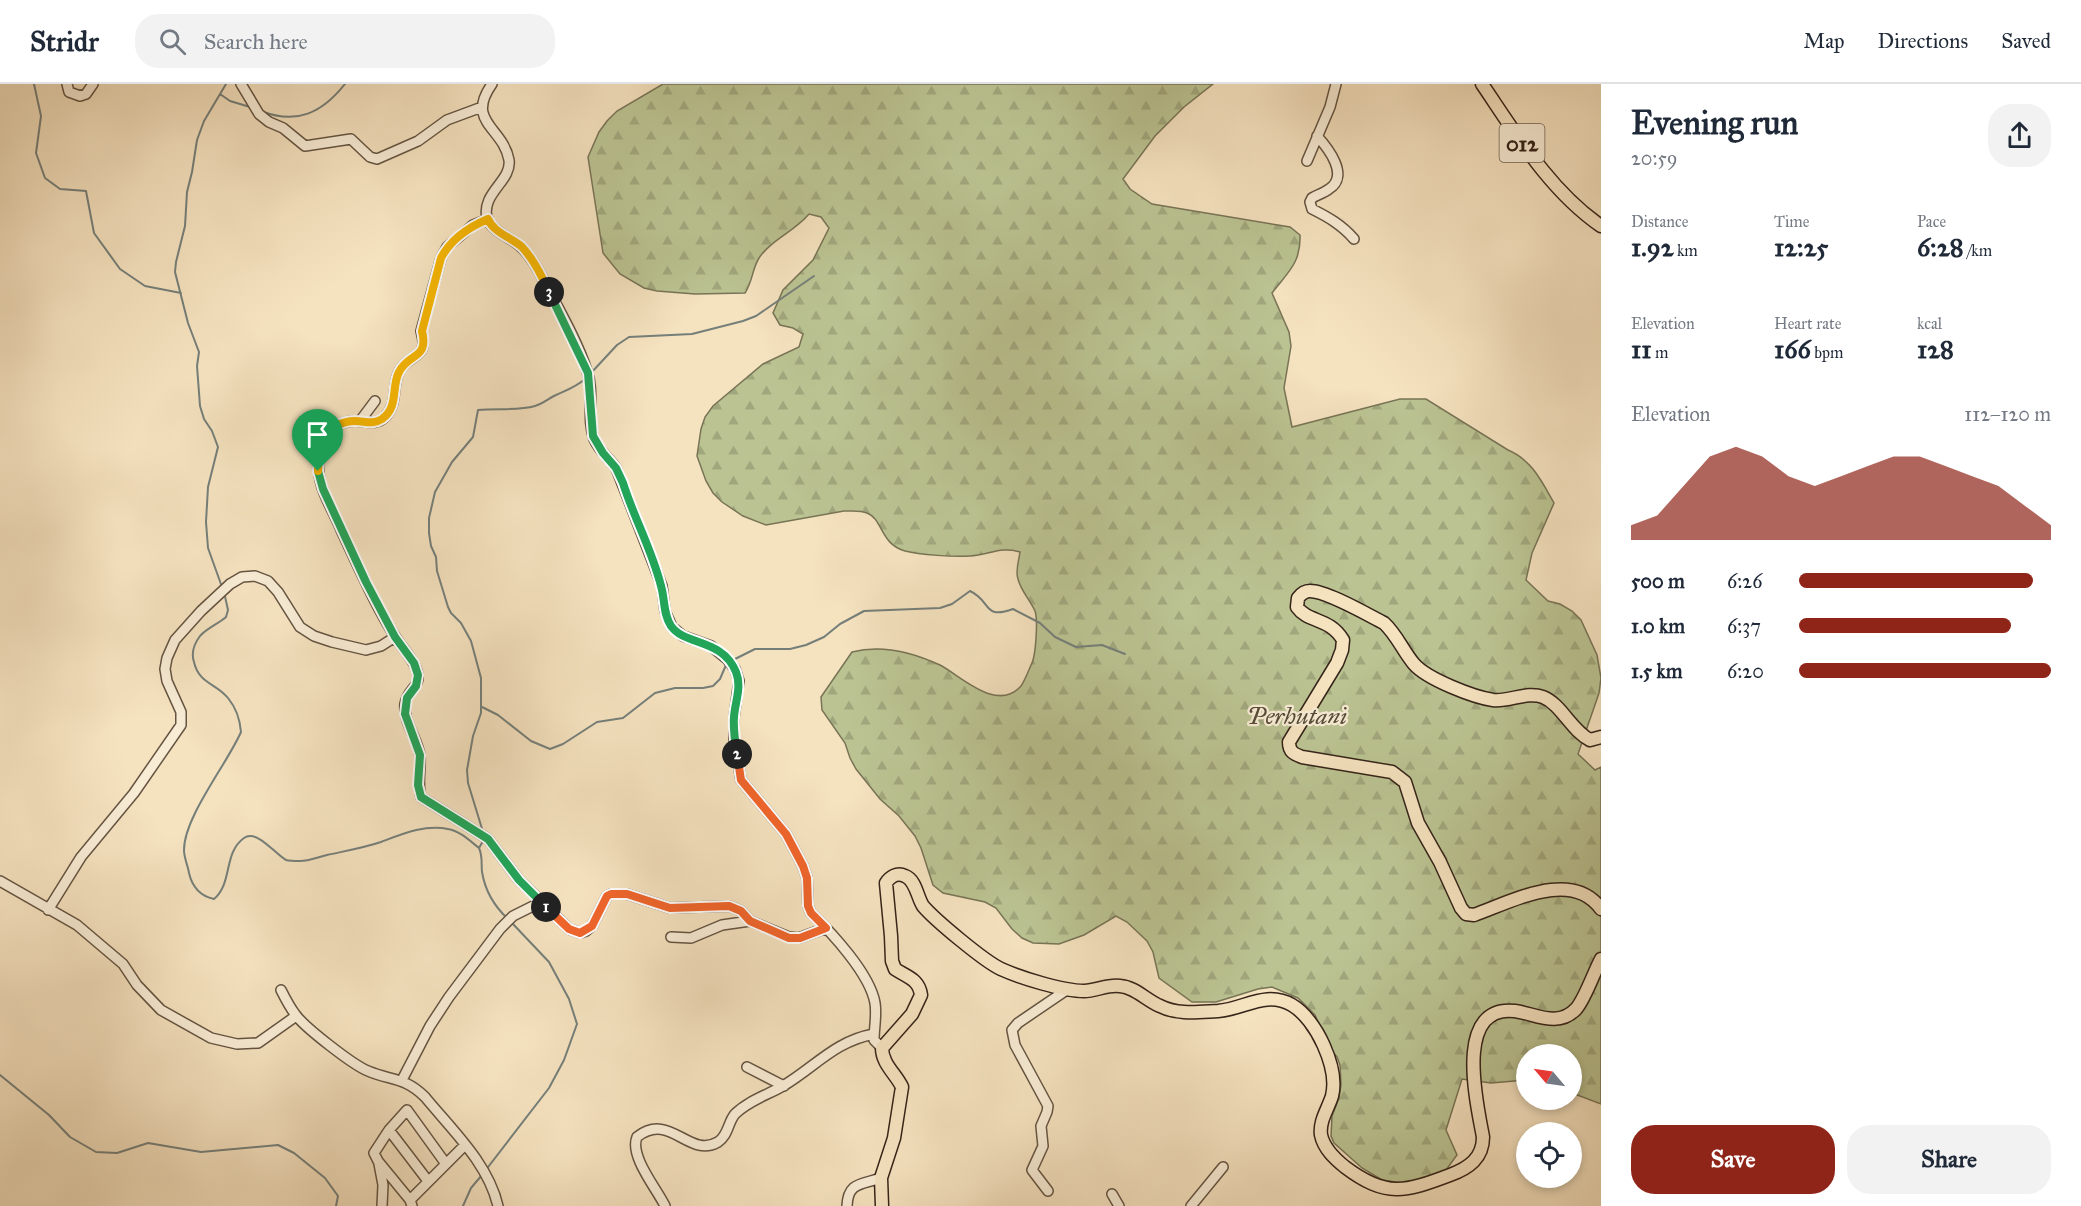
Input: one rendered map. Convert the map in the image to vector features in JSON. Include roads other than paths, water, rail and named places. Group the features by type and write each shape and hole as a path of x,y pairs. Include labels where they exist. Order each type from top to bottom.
{"main road":[{"name":"012","path":"1482,84 1544,172 1581,211 1601,226"},
{"path":"1595,738 1581,735 1546,698 1533,696 1495,700 1445,684 1414,664 1392,630 1384,623 1329,597 1313,592 1305,592 1298,598 1297,607 1301,612 1332,626 1343,640 1337,663 1289,742 1289,748 1293,754 1392,772 1406,782 1418,824 1440,862 1461,908 1468,915 1474,915 1553,888 1578,891 1589,896 1601,909"},
{"path":"882,1206 881,1178 894,1138 902,1087 899,1079 884,1059 882,1048 912,1014 921,995 918,983 895,969 892,961 886,883 889,878 896,875 909,879 923,905 953,933 989,962 1009,972 1068,990 1086,991 1119,986 1131,989 1159,1006 1174,1011 1222,1011 1270,998 1291,1004 1312,1022 1332,1073 1331,1097 1321,1124 1321,1134 1328,1150 1358,1176 1374,1185 1396,1190 1422,1186 1456,1173 1472,1164 1480,1155 1484,1137 1473,1084 1476,1039 1484,1022 1500,1011 1516,1011 1546,1019 1556,1019 1567,1015 1576,1009 1583,998 1601,959"}],"street":[{"path":"67,84 69,92 80,96 87,94 93,84"},
{"path":"242,84 254,107 263,118 283,128 305,146 349,138 354,140 370,157 377,159 418,141 447,120 482,107"},
{"path":"492,84 486,93 482,114 502,143 509,164 504,177 490,196 487,206 488,219 491,225 522,248 534,263 581,355 589,377 593,436 603,453 616,468 623,483 662,586 668,620 677,632 711,646 735,669 739,681 734,717 734,738 741,780 786,834 803,866 807,878 808,906 811,913 847,951 872,993 876,1004 874,1034 876,1044 882,1048"},
{"path":"1307,161 1330,107 1336,84"},
{"path":"1317,136 1330,149 1337,169 1337,179 1330,189 1312,198 1310,202 1312,208 1346,229 1354,239"},
{"path":"488,219 473,225 447,247 441,258 422,331 425,343 418,356 400,371 392,408 384,418 377,422 352,421 331,430 324,438 318,456 318,471 323,489 395,637 414,663 418,675 416,686 407,698 405,714 420,755 418,785 421,797 488,839 519,880 569,929 580,933 592,926 603,900 611,894 627,894 670,908 729,906 741,911 750,921 789,938 800,938 826,928"},
{"path":"360,421 375,401"},
{"path":"48,910 81,857 134,793 181,725 181,711 167,681 165,669 167,658 175,639 230,584 242,577 255,576 268,581 278,592 300,627 314,636 332,642 366,650 381,646 395,637"},
{"path":"0,881 78,925 123,964 137,985 161,1010 211,1038 237,1044 258,1043 296,1016"},
{"path":"402,1080 448,997 500,929 513,916 541,902"},
{"path":"671,937 691,938 722,926 750,921"},
{"path":"281,990 296,1016 354,1064 379,1075 402,1080 416,1088 479,1162 496,1196 498,1206"},
{"path":"1048,1191 1032,1170 1043,1148 1041,1126 1048,1106 1020,1055 1012,1035 1014,1026 1068,990"},
{"path":"665,1206 637,1153 635,1144 637,1137 661,1128 691,1143 719,1142 734,1115 749,1104 784,1086 850,1040 874,1034"},
{"path":"747,1067 784,1086"},
{"path":"446,1164 407,1110 389,1130 374,1153 411,1203 428,1181 446,1164 465,1145"},
{"path":"389,1130 428,1181"},
{"path":"378,1161 383,1185 382,1206"},
{"path":"1191,1206 1223,1167"},
{"path":"847,1206 848,1195 853,1188 881,1178"},
{"path":"1112,1194 1119,1206"}],"waterway":[{"path":"34,84 41,116 36,153 45,178 60,189 86,191 94,233 120,269 145,286 181,293"},
{"path":"222,587 208,548 206,522 208,487 218,447 200,406 197,366 199,352 188,323 175,272 185,226 187,192 197,140 204,121 226,84"},
{"path":"261,111 286,117 308,114 327,102 345,84"},
{"path":"220,94 230,101 250,107"},
{"path":"591,373 617,345 629,337 692,334 743,321 756,316 814,276"},
{"path":"483,832 468,783 467,770 473,736 481,713 481,678 471,641 461,623 448,607 437,571 436,557 431,546 429,518 435,492 452,462 473,437 478,410 535,406 585,379"},
{"path":"731,661 755,649 790,649 806,645 824,637 840,624 864,611 940,608 952,604 970,591 992,611 1003,612 1013,609 1040,623 1055,637 1076,647 1102,645 1125,654"},
{"path":"224,592 228,610 226,617 200,636 196,642 193,659 200,675 231,702 238,714 241,732 198,807 186,837 185,856 190,878 197,890 214,899 224,885 230,860 237,844 249,836 260,839 286,860 293,861 361,848 431,828 457,832 479,848"},
{"path":"482,707 498,715 531,741 550,749 563,744 597,722 623,718 655,693 675,688 713,686 720,679 726,665"},
{"path":"483,841 479,848 482,872 488,892 508,919"},
{"path":"485,1171 549,1088 564,1060 577,1024 569,999 549,962 512,923"},
{"path":"0,1075 49,1115 70,1137 96,1152 117,1153 148,1143 201,1152 278,1145 294,1153 325,1178 338,1196 336,1206"},
{"path":"463,1206 471,1188 482,1175"}],"park label":[{"name":"Perhutani","path":"1297,716"}]}
